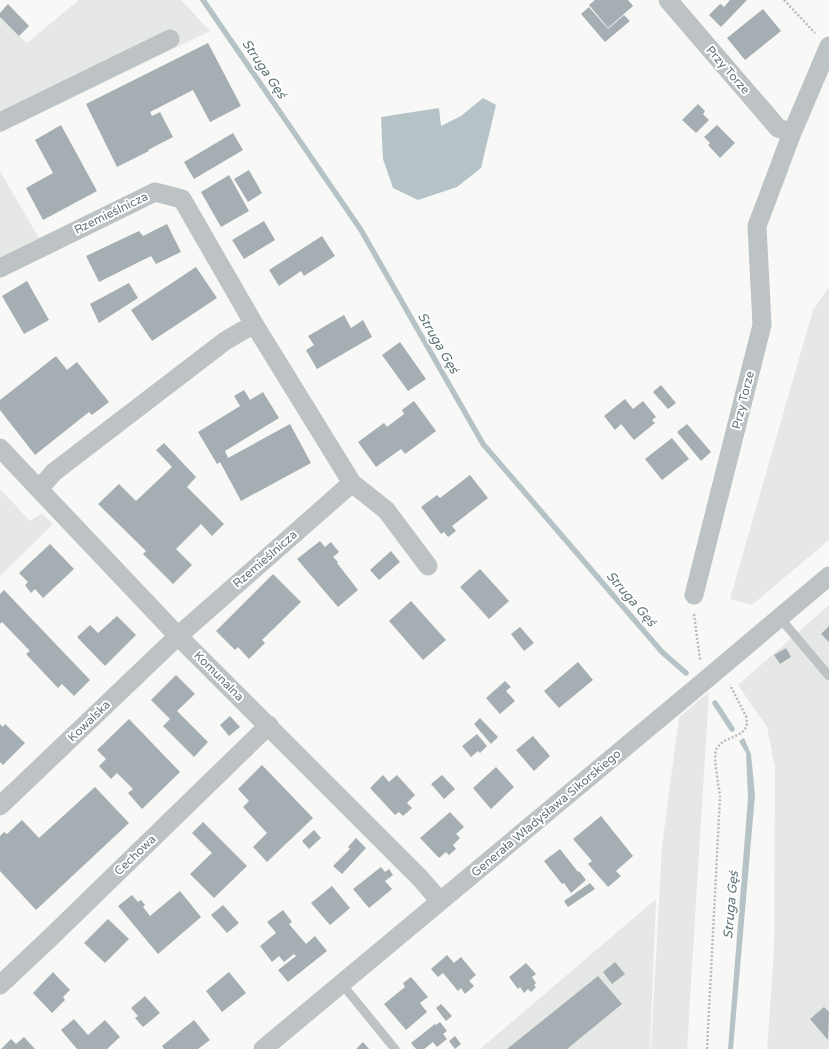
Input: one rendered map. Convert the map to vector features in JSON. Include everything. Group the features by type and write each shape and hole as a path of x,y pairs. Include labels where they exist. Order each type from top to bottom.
{"street":[{"name":"Przy Torze","path":"668,0 778,128 792,133"},
{"path":"0,122 170,39"},
{"name":"Przy Torze","path":"694,595 762,325 757,226 792,133 829,47"},
{"name":"Rzemieślnicza","path":"0,268 155,192 182,199 254,324 352,483 386,510 428,566"},
{"path":"39,489 60,467 225,341 254,324"},
{"name":"Komunalna","path":"0,448 178,636 269,725 420,878 440,901"},
{"name":"Rzemieślnicza","path":"178,636 352,483"},
{"name":"Generała Władysława Sikorskiego","path":"263,1049 829,576"},
{"name":"Kowalska","path":"0,806 178,636"},
{"name":"Cechowa","path":"0,985 269,725"}],"lane":[{"path":"780,618 829,676"},
{"path":"342,984 395,1049"}],"path":[{"path":"784,0 829,47"},
{"path":"694,595 694,620 701,664"},
{"path":"707,1049 720,797 715,760 716,751 724,741 745,730 747,720 730,684"}],"shaded area":[{"path":"79,0 181,0 210,31 0,133 0,17 27,43"},
{"path":"483,98 496,105 481,168 457,187 418,200 393,188 383,159 381,117 439,108 441,126 461,116"},
{"path":"0,171 39,238 0,257"},
{"path":"829,287 829,540 752,605 730,599 813,310"},
{"path":"0,489 30,521 42,513 53,524 0,576"},
{"path":"829,605 829,1049 767,1049 774,952 775,767 767,727 738,685"},
{"path":"709,692 687,1049 651,1049 662,846 679,717"},
{"path":"744,738 751,754 755,795 733,1049 728,1049 748,798 746,753 739,741"},
{"path":"656,899 650,1049 480,1049"}],"building":[{"path":"595,0 628,0 633,6 608,28 589,5"},
{"path":"730,0 747,0 721,27 709,15 719,5 721,4 724,7"},
{"path":"8,4 29,26 19,36 0,17 0,13"},
{"path":"589,7 608,29 624,15 630,21 605,42 581,14"},
{"path":"763,9 781,31 745,60 727,38"},
{"path":"208,43 241,106 210,122 193,90 150,112 152,116 160,112 173,137 117,167 86,104"},
{"path":"698,104 705,111 703,114 709,120 696,133 682,120"},
{"path":"61,125 97,191 43,220 26,188 53,173 35,140"},
{"path":"717,125 735,143 720,158 708,145 710,143 704,137"},
{"path":"233,133 243,150 194,179 184,162"},
{"path":"249,170 262,193 248,202 234,179"},
{"path":"229,175 249,211 221,227 201,192"},
{"path":"264,221 275,240 244,259 232,240"},
{"path":"167,224 181,252 156,264 151,256 99,282 86,256 139,231 143,236"},
{"path":"322,236 335,256 304,276 301,271 279,286 269,270"},
{"path":"196,267 217,298 152,341 131,310"},
{"path":"27,281 49,320 24,334 2,296"},
{"path":"129,283 138,298 99,323 90,304"},
{"path":"344,315 351,328 363,320 372,337 317,369 306,350 314,345 308,336"},
{"path":"400,342 426,379 408,391 382,355"},
{"path":"56,356 67,370 77,362 109,402 92,415 89,412 35,455 0,410 0,400"},
{"path":"661,385 676,403 668,409 653,392"},
{"path":"244,390 250,400 263,392 279,418 225,451 228,458 290,424 311,463 241,501 220,462 217,464 198,432 240,406 234,396"},
{"path":"625,399 633,409 643,401 656,417 652,420 655,423 634,440 621,424 615,430 604,416"},
{"path":"414,401 436,431 405,454 401,449 376,467 358,442 384,423 387,427 404,414 402,410"},
{"path":"687,424 711,452 701,461 677,432"},
{"path":"672,438 689,459 662,480 645,459"},
{"path":"164,443 196,477 187,487 224,524 212,536 201,524 176,549 192,565 173,584 143,554 146,551 98,504 119,484 136,501 172,467 156,450"},
{"path":"470,475 488,498 452,526 456,531 448,537 444,532 441,534 421,507 437,495 440,498"},
{"path":"320,541 325,547 331,542 339,552 333,557 358,590 338,607 297,559"},
{"path":"50,544 74,569 43,598 35,589 31,593 25,585 28,582 19,573"},
{"path":"391,551 400,562 379,580 370,570"},
{"path":"480,569 509,601 489,619 460,587"},
{"path":"273,574 301,602 262,640 265,643 249,659 238,647 235,650 216,631"},
{"path":"4,590 90,680 74,696 62,684 58,688 26,654 30,651 2,622 0,624 0,594"},
{"path":"411,601 446,640 423,660 389,621"},
{"path":"117,616 136,635 105,666 77,637 90,625 98,633"},
{"path":"829,626 829,642 821,634"},
{"path":"520,627 534,643 524,651 511,634"},
{"path":"786,648 791,657 780,664 774,655"},
{"path":"578,662 593,680 559,708 544,691"},
{"path":"176,675 195,694 177,711 208,742 194,757 163,726 170,719 151,700"},
{"path":"505,681 511,687 506,691 515,701 500,714 486,698"},
{"path":"230,716 240,727 229,736 220,725"},
{"path":"480,718 498,737 491,744 474,724"},
{"path":"129,719 180,772 142,809 128,793 133,789 117,773 111,779 99,766 106,759 97,750"},
{"path":"0,724 3,727 5,724 25,743 3,765 0,762"},
{"path":"477,734 487,746 480,753 478,751 471,757 462,746"},
{"path":"533,736 550,756 534,771 516,750"},
{"path":"262,765 313,818 267,862 253,847 267,833 243,807 249,801 238,789"},
{"path":"496,767 514,787 491,809 473,788"},
{"path":"383,775 389,782 397,775 415,795 407,803 412,808 403,816 399,812 395,815 370,788"},
{"path":"442,775 455,789 444,799 431,784"},
{"path":"95,787 129,823 36,910 0,871 0,836 4,832 7,834 22,820 39,838"},
{"path":"450,812 464,827 456,834 460,838 453,845 456,849 449,855 446,852 439,858 420,838"},
{"path":"601,816 633,856 616,871 621,876 608,887 588,864 592,861 573,839"},
{"path":"203,822 247,866 214,898 190,874 212,853 192,833"},
{"path":"314,830 321,838 309,849 302,841"},
{"path":"356,838 366,848 342,874 333,866 350,849 348,847"},
{"path":"560,849 586,880 571,893 544,861"},
{"path":"381,867 385,872 389,869 393,875 385,881 392,889 369,908 353,889"},
{"path":"590,883 595,889 568,907 564,901"},
{"path":"332,886 350,908 330,925 311,903"},
{"path":"180,891 201,917 158,954 118,906 132,895 138,902 141,900 145,905 143,907 150,916"},
{"path":"223,905 239,923 227,933 211,915"},
{"path":"283,910 292,922 289,924 306,944 315,936 327,951 288,982 278,970 296,956 294,954 284,962 279,956 272,962 260,946 276,933 267,922"},
{"path":"108,919 129,939 105,963 84,943"},
{"path":"447,955 454,963 461,957 476,975 469,981 474,986 465,994 461,988 458,991 443,973 438,977 431,969"},
{"path":"615,962 625,974 612,984 603,972"},
{"path":"526,963 536,974 532,977 536,983 534,985 536,987 531,992 528,989 524,993 520,987 518,989 509,977"},
{"path":"53,972 70,990 63,997 65,1000 52,1013 33,993"},
{"path":"229,972 246,993 222,1012 206,991"},
{"path":"598,976 622,1004 567,1049 507,1049"},
{"path":"411,977 428,997 420,1003 427,1012 406,1030 384,1004 405,987 403,983"},
{"path":"145,996 160,1013 143,1027 135,1018 138,1016 131,1008"},
{"path":"441,1004 452,1016 446,1021 436,1008"},
{"path":"824,1007 829,1012 828,1040 810,1019"},
{"path":"74,1019 88,1035 105,1020 120,1037 107,1049 77,1049 61,1030"},
{"path":"194,1020 210,1040 198,1049 164,1049 162,1046"},
{"path":"440,1022 447,1031 443,1034 447,1039 437,1047 433,1042 424,1049 416,1049 411,1043 435,1024 436,1025"},
{"path":"455,1036 461,1044 455,1049 449,1041"},
{"path":"24,1037 35,1049 1,1049 11,1039 16,1044"},
{"path":"363,1042 369,1049 356,1049"}],"waterway":[{"name":"Struga Gęś","path":"203,0 361,230 483,444 662,652 686,673"},
{"name":"Struga Gęś","path":"715,703 732,729"}]}
